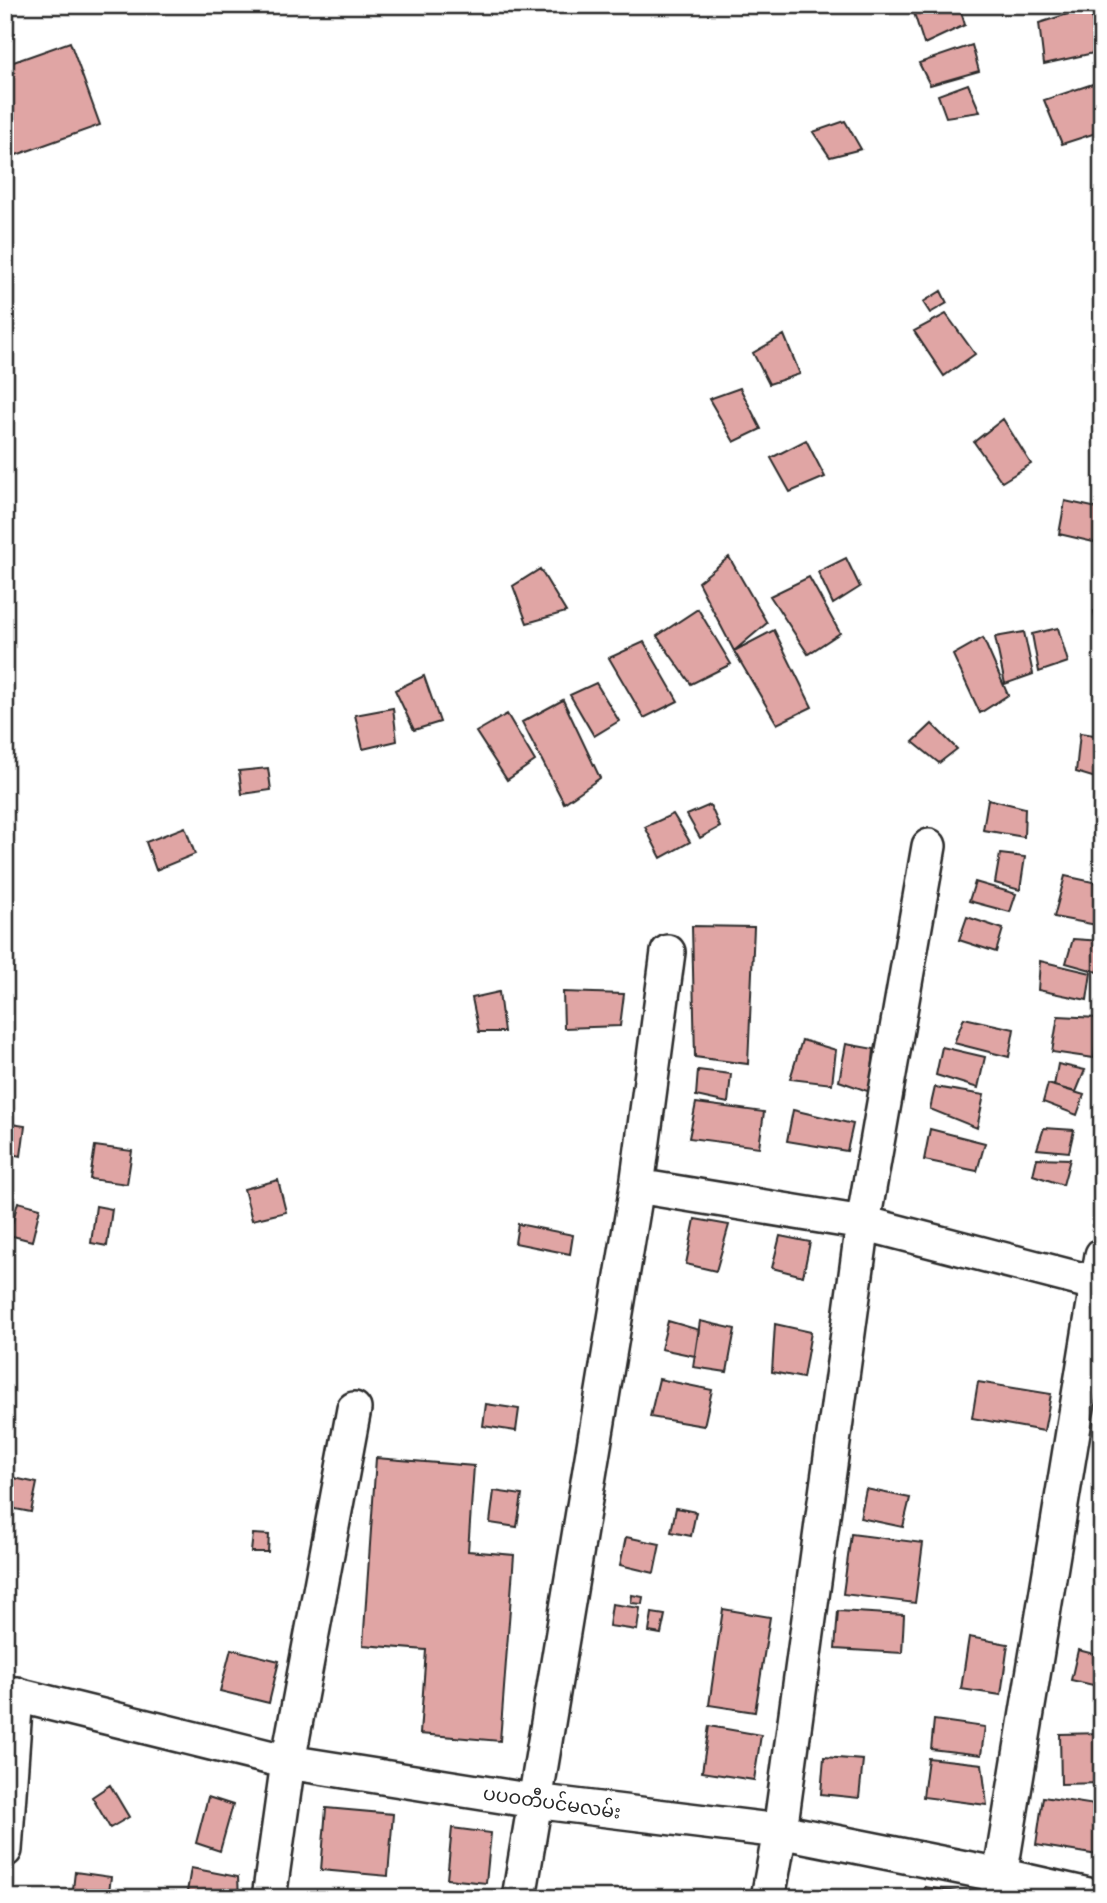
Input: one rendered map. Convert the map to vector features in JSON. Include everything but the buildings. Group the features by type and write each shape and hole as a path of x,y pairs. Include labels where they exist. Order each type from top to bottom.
{"street":[{"path":"768,1898 780,1831 863,1223 929,846"},
{"path":"519,1898 637,1186 668,952"},
{"path":"637,1186 863,1223 1100,1275 998,1886"},
{"path":"269,1898 288,1762 354,1409"},
{"path":"5,1850 11,1693"},
{"name":"ပပဝတီပင်မလမ်း","path":"11,1693 288,1762 534,1801 780,1831 998,1886 1102,1898"}]}
